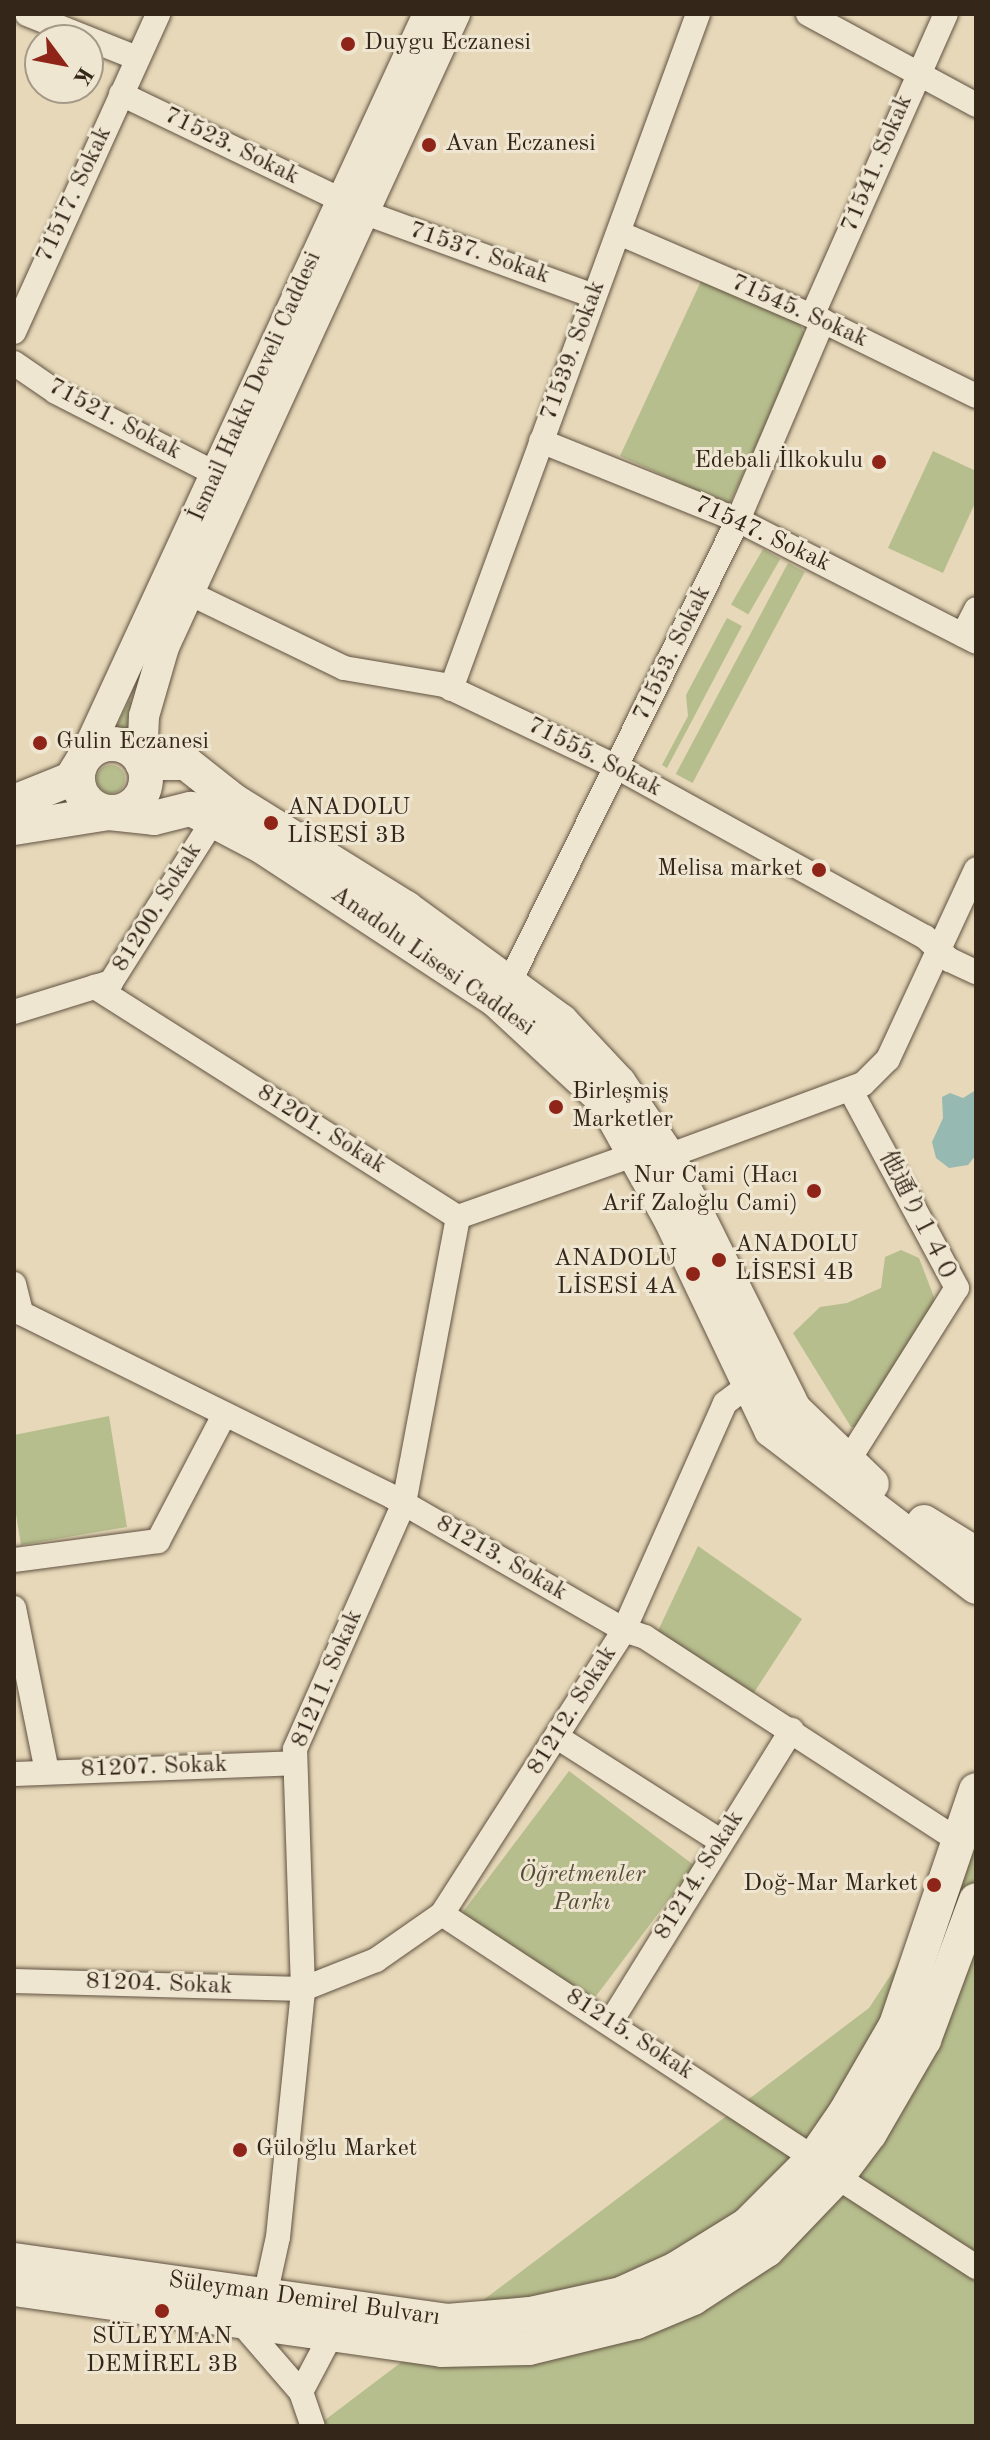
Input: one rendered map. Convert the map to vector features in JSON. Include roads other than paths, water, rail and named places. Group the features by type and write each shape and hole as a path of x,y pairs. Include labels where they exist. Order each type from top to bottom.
{"main road":[{"path":"14,802 71,779 83,760 91,751 114,744 135,753 142,763 146,783 137,801 109,813 81,794 79,771 83,760"},
{"name":"Anadolu Lisesi Caddesi","path":"142,763 186,763 234,801 406,908 561,1021 619,1083 759,1378 771,1430 976,1587"},
{"name":"Anadolu Lisesi Caddesi","path":"14,828 109,813 154,818 191,809 214,819 497,1001 602,1098 652,1155"},
{"name":"Anadolu Lisesi Caddesi","path":"759,1378 794,1409 846,1464 967,1546"},
{"name":"Süleyman Demirel Bulvarı","path":"14,2289 243,2325 441,2350 529,2348 636,2322 693,2298 767,2250 826,2168 896,2025 976,1790"},
{"name":"Süleyman Demirel Bulvarı","path":"14,2260 447,2321 530,2314 621,2294 676,2269 747,2225 870,2133 924,2040 976,1900"}],"street":[{"path":"27,14 137,58"},
{"name":"71517. Sokak","path":"15,324 158,14"},
{"name":"İsmail Hakkı Develi Caddesi","path":"142,763 152,681 352,206 428,14"},
{"name":"İsmail Hakkı Develi Caddesi","path":"83,760 216,474 352,206 455,14"},
{"name":"71539. Sokak","path":"451,689 698,14"},
{"path":"808,14 976,105"},
{"name":"71541. Sokak","path":"818,318 918,72 946,14"},
{"name":"71523. Sokak","path":"121,94 352,206"},
{"name":"71537. Sokak","path":"352,206 594,296"},
{"name":"71545. Sokak","path":"619,233 818,318 976,396"},
{"name":"71553. Sokak","path":"510,981 738,520 818,318"},
{"name":"71521. Sokak","path":"14,363 56,392 216,474"},
{"name":"71547. Sokak","path":"541,441 738,520 969,639"},
{"name":"71555. Sokak","path":"189,593 344,668 451,689 617,767 940,945 950,960 976,972"},
{"path":"969,639 976,609"},
{"name":"81200. Sokak","path":"95,987 111,982 214,819"},
{"path":"458,1217 851,1091 888,1059 976,869"},
{"path":"14,1012 95,987"},
{"name":"81201. Sokak","path":"95,987 458,1217"},
{"name":"他通り１４０","path":"846,1464 957,1288 851,1091"},
{"name":"81211. Sokak","path":"265,2296 278,2237 303,1989 295,1749 404,1503 458,1217"},
{"path":"14,1284 18,1314"},
{"name":"81213. Sokak","path":"18,1314 404,1503 624,1630 645,1637 959,1841"},
{"name":"81212. Sokak","path":"303,1989 376,1960 442,1914 624,1630 725,1403 759,1378"},
{"path":"14,1560 158,1541 223,1417"},
{"path":"14,1608 47,1772"},
{"name":"81214. Sokak","path":"610,2023 720,1841 792,1730"},
{"path":"557,1737 720,1841"},
{"name":"81207. Sokak","path":"14,1774 295,1763"},
{"name":"81215. Sokak","path":"442,1914 969,2259"},
{"name":"81204. Sokak","path":"14,1981 303,1989"},
{"path":"243,2325 301,2392 313,2426"},
{"path":"301,2392 330,2337"}],"water":[{"path":"976,1090 976,1155 968,1165 949,1168 936,1158 932,1142 943,1118 942,1097 950,1093 963,1098"}],"place":[{"name":"Duygu Eczanesi","path":"348,44"},
{"name":"Avan Eczanesi","path":"429,145"},
{"name":"Edebali İlkokulu","path":"879,462"},
{"name":"Gulin Eczanesi","path":"40,743"},
{"name":"ANADOLU LİSESİ 3B","path":"271,823"},
{"name":"Melisa market","path":"819,870"},
{"name":"Birleşmiş Marketler","path":"556,1107"},
{"name":"Nur Cami (Hacı Arif Zaloğlu Cami)","path":"814,1191"},
{"name":"ANADOLU LİSESİ 4B","path":"719,1260"},
{"name":"ANADOLU LİSESİ 4A","path":"693,1274"},
{"name":"Doğ-Mar Market","path":"934,1885"},
{"name":"Güloğlu Market","path":"240,2150"},
{"name":"SÜLEYMAN DEMİREL 3B","path":"162,2311"}],"park label":[{"name":"Öğretmenler Parkı","path":"582,1890"}]}
